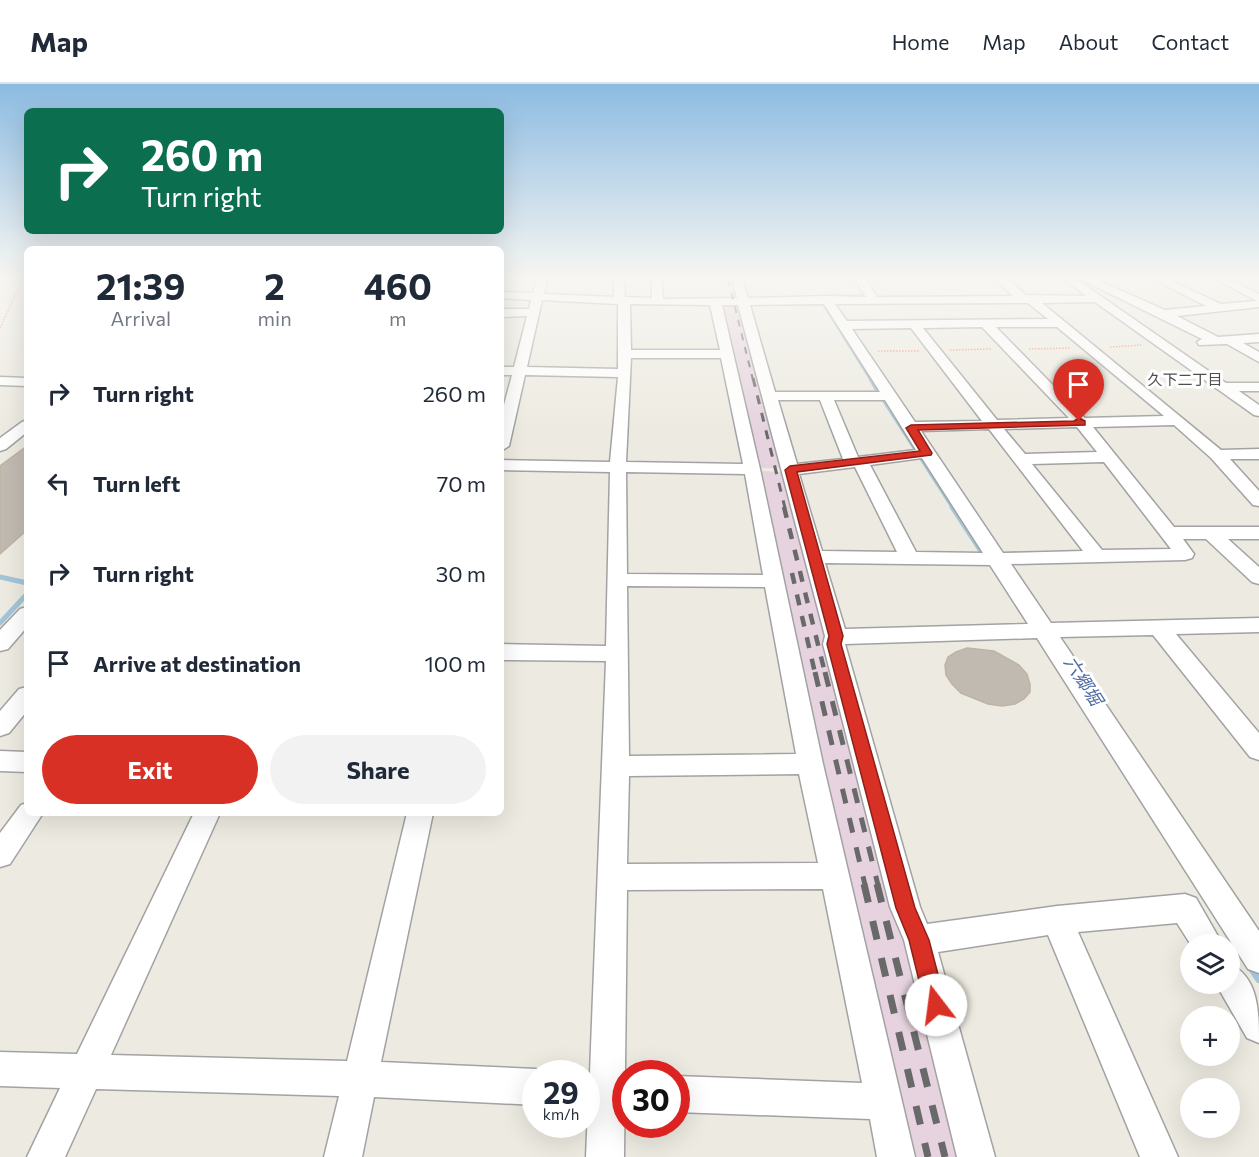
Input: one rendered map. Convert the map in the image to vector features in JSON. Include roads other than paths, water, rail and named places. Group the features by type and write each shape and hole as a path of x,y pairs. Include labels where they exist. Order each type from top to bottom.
{"street":[{"path":"504,434 530,329"},
{"path":"605,1157 611,877 616,766 618,467 625,373 624,329"},
{"path":"721,329 752,469 810,764 896,1157"},
{"path":"752,329 816,557 836,636 834,644 902,896 919,940 976,1157"},
{"path":"847,329 1259,958"},
{"path":"919,329 1097,557"},
{"path":"816,557 996,559 1185,554 1082,423 991,329"},
{"path":"1066,329 1178,420 1217,455 1259,501"},
{"path":"1139,329 1226,387 1259,412"},
{"path":"1193,329 1216,341"},
{"path":"1160,344 1259,338"},
{"path":"1231,341 1259,358"},
{"path":"625,354 726,354"},
{"path":"504,370 625,373"},
{"path":"0,381 24,382"},
{"path":"1226,387 1259,387"},
{"path":"770,396 890,396"},
{"path":"825,396 856,462 909,558"},
{"path":"911,428 1178,420"},
{"path":"0,446 24,427"},
{"path":"790,470 927,453"},
{"path":"1217,455 1259,454"},
{"path":"1021,459 1109,457"},
{"path":"504,465 752,469"},
{"path":"1169,533 1259,533"},
{"path":"1211,533 1259,578"},
{"path":"618,580 774,581"},
{"path":"0,644 24,617"},
{"path":"836,636 1259,625"},
{"path":"1159,628 1258,747"},
{"path":"504,652 616,654"},
{"path":"0,728 24,699"},
{"path":"0,761 24,762"},
{"path":"616,766 810,764"},
{"path":"0,855 28,816"},
{"path":"46,1157 206,816"},
{"path":"343,1157 419,816"},
{"path":"611,877 835,876"},
{"path":"919,940 1058,920 1185,908 1201,934"},
{"path":"1058,920 1159,1157"},
{"path":"1239,994 1259,1026"},
{"path":"0,1068 522,1086"},
{"path":"690,1095 884,1102"}],"waterway":[{"name":"六郷堀","path":"839,329 871,380"},
{"name":"六郷堀","path":"870,378 878,392"},
{"name":"六郷堀","path":"883,399 953,508"},
{"name":"六郷堀","path":"952,507 986,559"},
{"path":"0,577 24,582"},
{"path":"0,623 24,597"},
{"name":"六郷堀","path":"1251,967 1259,979"}],"railway":[{"path":"740,329 753,380"},
{"path":"753,378 785,508"},
{"path":"784,507 825,673"},
{"path":"792,573 815,673"},
{"path":"815,672 865,885"},
{"path":"825,672 878,885"},
{"path":"864,884 928,1157"},
{"path":"877,884 945,1157"}],"district":[{"name":"久下二丁目","path":"1185,380"}]}
